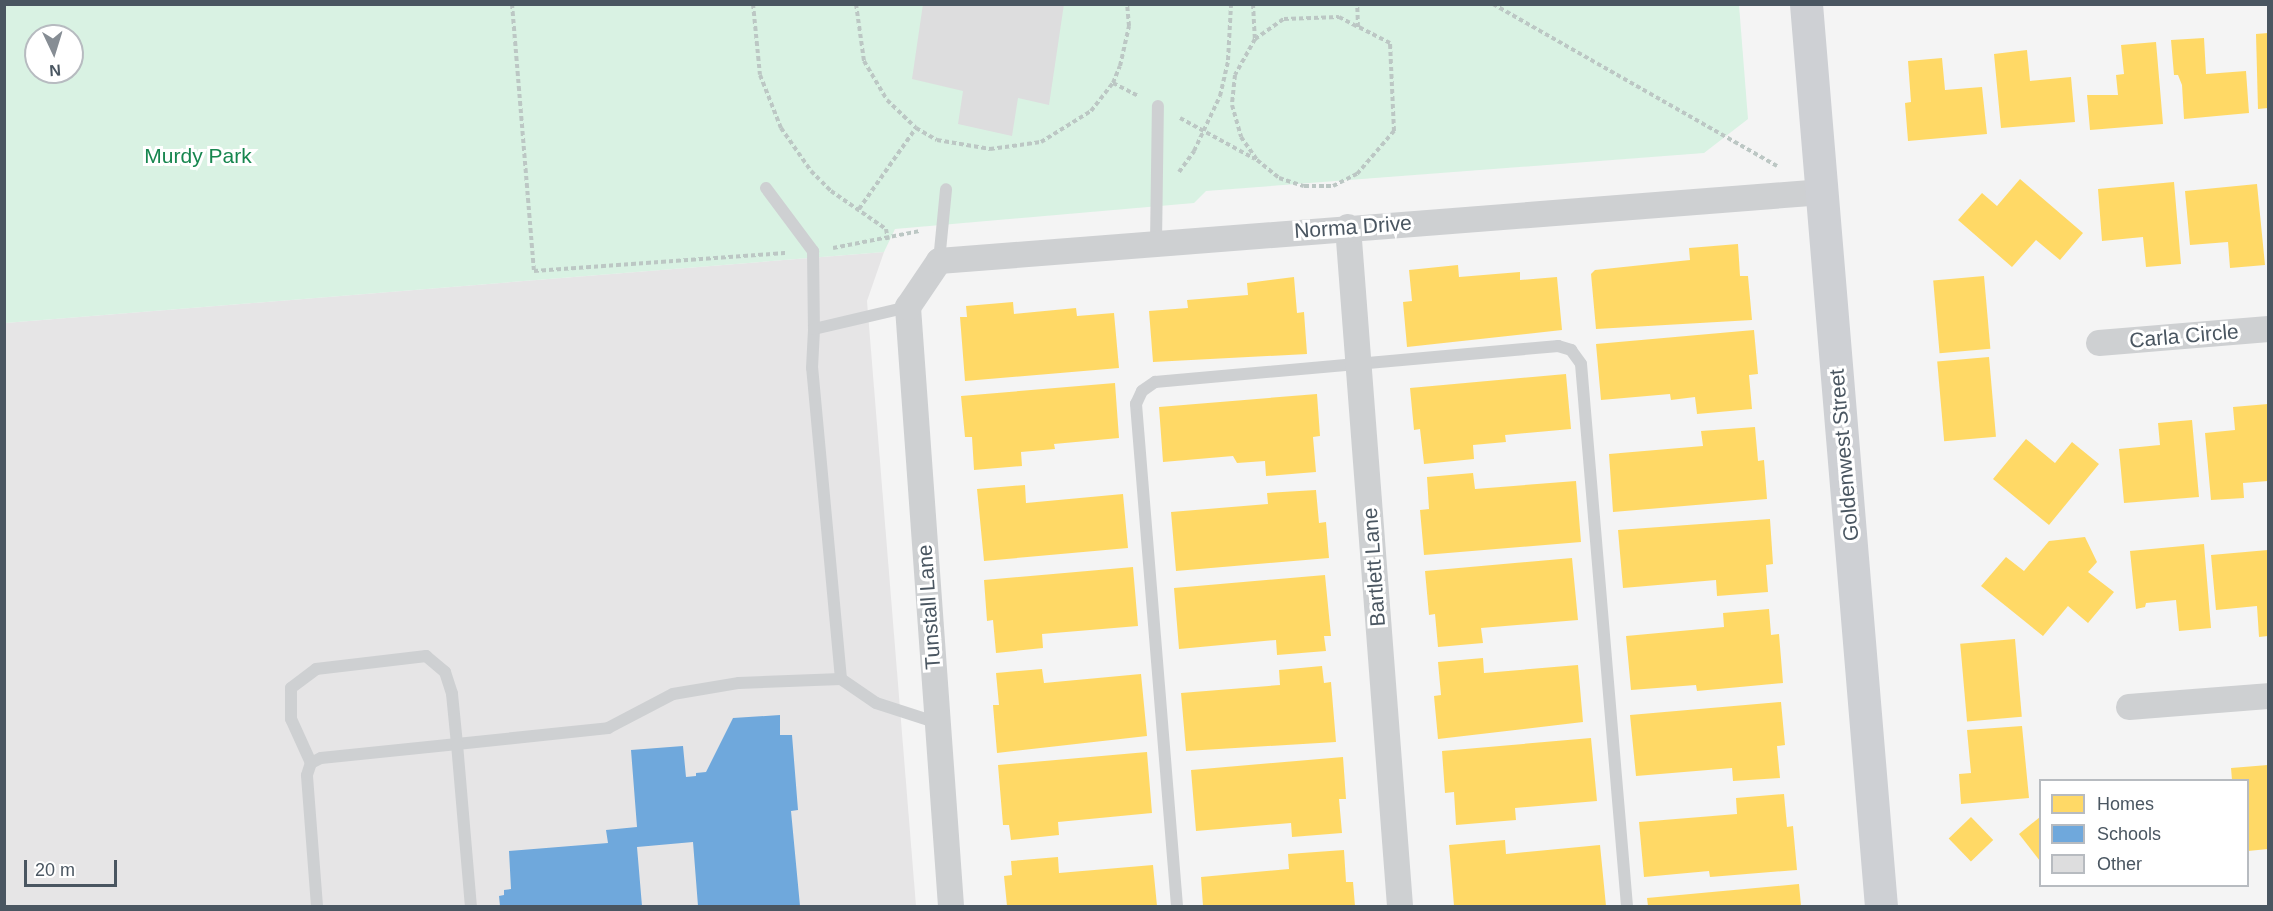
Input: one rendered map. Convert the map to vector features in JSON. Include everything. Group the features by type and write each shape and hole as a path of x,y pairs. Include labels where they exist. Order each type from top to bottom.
{"main road":[{"name":"Goldenwest Street","path":"1806,4 1881,906"}],"street":[{"name":"Norma Drive","path":"939,261 1347,227 1823,192"},
{"name":"Bartlett Lane","path":"1347,227 1400,906"},
{"path":"908,307 939,261"},
{"name":"Tunstall Lane","path":"908,307 951,906"},
{"name":"Carla Circle","path":"2099,343 2268,329"},
{"path":"2129,707 2268,696"}],"lane":[{"path":"1156,243 1158,106"},
{"path":"766,188 813,251 812,368 841,679"},
{"path":"939,261 940,226 946,189"},
{"path":"814,329 908,307"},
{"path":"1177,906 1137,404 1142,390 1155,382 1358,362 1558,346 1571,350 1581,364 1627,906"},
{"path":"317,906 307,775 311,762 291,719 291,688 316,669 426,656 445,672 452,694 471,906"},
{"path":"311,762 608,728 673,694 739,683 841,679 876,703 938,723"}],"path":[{"path":"512,4 534,271 813,251 888,240 940,226"},
{"path":"753,4 760,75 781,128 831,191 886,230 888,240"},
{"path":"856,4 858,39 874,81 916,128 937,140 961,146 1015,148 1064,131 1090,111 1113,83 1125,48 1127,4"},
{"path":"1156,204 1204,131 1223,81 1232,25 1231,4"},
{"path":"1253,4 1255,39 1234,84 1232,105 1241,137 1257,160"},
{"path":"1357,4 1358,27"},
{"path":"1493,4 1782,168"},
{"path":"1113,83 1257,160 1279,178 1305,186 1333,186 1357,174 1394,131 1390,43 1339,17 1284,19 1255,39"},
{"path":"1223,81 1234,84"},
{"path":"859,209 916,128"}],"shaded area":[{"path":"884,252 867,301 916,906 5,906 5,323"}],"green space":[{"name":"Murdy Park","path":"5,5 1739,5 1748,119 1704,153 1206,191 1194,203 895,229 884,252 5,323"}],"building: Homes":[{"path":"2268,33 2268,108 2258,109 2256,34"},
{"path":"2204,38 2206,74 2246,71 2249,113 2184,119 2182,85 2178,75 2174,75 2171,40"},
{"path":"2156,42 2163,124 2090,130 2087,95 2118,95 2116,75 2124,74 2121,45"},
{"path":"2027,50 2030,81 2071,77 2075,122 2001,128 1994,54"},
{"path":"1942,58 1945,90 1982,87 1987,134 1908,141 1905,103 1911,102 1908,61"},
{"path":"2020,179 2083,233 2060,260 2036,240 2012,267 1958,220 1982,193 1997,206"},
{"path":"2174,182 2181,264 2146,267 2143,237 2102,241 2098,189"},
{"path":"2257,184 2265,265 2230,268 2228,242 2190,245 2185,191"},
{"path":"1738,244 1740,276 1748,276 1752,320 1596,329 1591,274 1595,270 1690,260 1689,248"},
{"path":"1458,265 1459,277 1520,272 1520,280 1557,277 1562,330 1407,347 1403,302 1412,301 1409,270"},
{"path":"1984,276 1990,349 1940,353 1933,280"},
{"path":"1294,277 1297,313 1304,312 1307,354 1153,362 1149,311 1188,308 1187,300 1248,295 1247,283"},
{"path":"1013,302 1014,314 1076,308 1077,316 1114,313 1119,368 965,381 960,317 967,317 966,306"},
{"path":"1754,330 1758,374 1749,375 1752,409 1697,414 1695,397 1671,400 1670,394 1601,400 1596,344"},
{"path":"1989,357 1996,437 1944,441 1937,362"},
{"path":"1566,374 1571,429 1505,435 1506,442 1473,445 1474,459 1424,464 1420,429 1414,430 1410,388"},
{"path":"1115,383 1119,438 1054,444 1055,449 1021,452 1022,466 974,470 972,437 965,437 961,396"},
{"path":"1317,394 1320,436 1313,437 1316,472 1266,476 1265,461 1237,463 1233,456 1163,462 1159,407"},
{"path":"2268,404 2268,481 2243,483 2244,498 2211,500 2205,433 2235,430 2233,407"},
{"path":"2192,420 2199,497 2124,503 2119,449 2160,445 2158,423"},
{"path":"1755,427 1758,461 1764,460 1767,499 1613,512 1609,454 1703,446 1701,431"},
{"path":"2026,439 2055,463 2072,442 2099,464 2049,525 1993,479"},
{"path":"1473,473 1475,489 1576,481 1581,542 1424,555 1420,510 1429,509 1427,477"},
{"path":"1025,485 1026,503 1123,494 1128,548 984,561 977,489"},
{"path":"1316,490 1319,523 1326,522 1329,558 1176,571 1171,512 1268,504 1267,493"},
{"path":"1770,519 1773,564 1766,565 1768,592 1717,596 1716,580 1623,588 1618,530"},
{"path":"2085,537 2097,562 2088,572 2114,592 2088,623 2068,606 2043,636 1981,586 2006,557 2024,571 2049,541"},
{"path":"2204,544 2211,628 2179,631 2176,600 2146,603 2145,607 2136,609 2130,551"},
{"path":"2268,550 2268,636 2259,637 2257,606 2216,610 2211,555"},
{"path":"1572,558 1578,620 1481,628 1483,643 1438,647 1435,614 1429,615 1425,571"},
{"path":"1133,567 1138,626 1042,634 1043,648 996,653 993,620 987,621 984,580"},
{"path":"1325,575 1331,636 1324,636 1326,651 1277,655 1276,640 1179,649 1174,588"},
{"path":"1769,609 1771,635 1779,634 1783,683 1697,691 1696,685 1631,690 1626,636 1724,627 1723,613"},
{"path":"2015,639 2022,717 1967,721 1960,644"},
{"path":"1483,658 1484,673 1578,665 1583,722 1438,739 1434,696 1441,695 1438,662"},
{"path":"1322,666 1324,683 1331,682 1336,742 1186,751 1181,693 1280,685 1279,670"},
{"path":"1042,669 1044,683 1141,674 1147,736 997,753 993,705 999,705 996,673"},
{"path":"1781,702 1785,745 1777,746 1780,778 1733,781 1732,768 1636,776 1630,715"},
{"path":"2022,726 2029,798 1961,804 1959,774 1971,773 1967,730"},
{"path":"1591,738 1597,801 1515,808 1516,820 1456,825 1454,792 1445,793 1442,751"},
{"path":"1147,752 1152,813 1058,822 1059,835 1011,840 1009,825 1003,825 998,765"},
{"path":"1343,757 1346,799 1339,799 1342,833 1292,837 1291,823 1196,831 1191,770"},
{"path":"2268,765 2268,849 2249,851 2249,779 2232,779 2231,768"},
{"path":"1784,794 1787,827 1793,826 1797,870 1710,877 1709,871 1644,877 1639,822 1737,814 1736,798"},
{"path":"1971,817 1993,840 1971,862 1949,839"},
{"path":"2039,818 2039,860 2019,834"},
{"path":"1505,840 1506,854 1600,845 1606,906 1454,906 1449,845"},
{"path":"1344,850 1346,882 1353,882 1355,906 1203,906 1201,877 1289,869 1288,854"},
{"path":"1058,857 1059,873 1153,865 1157,906 1007,906 1004,876 1012,875 1011,861"},
{"path":"1799,884 1801,906 1648,906 1647,898"}],"building: Schools":[{"path":"780,715 780,735 792,735 798,810 791,811 800,906 698,906 693,842 637,847 642,906 500,906 499,896 504,895 504,890 511,889 509,851 608,843 606,830 637,827 631,750 683,746 686,777 696,776 696,773 706,772 733,718"}],"building: Other":[{"path":"923,4 1064,4 1049,105 1018,98 1012,136 958,124 963,91 912,79"}]}
